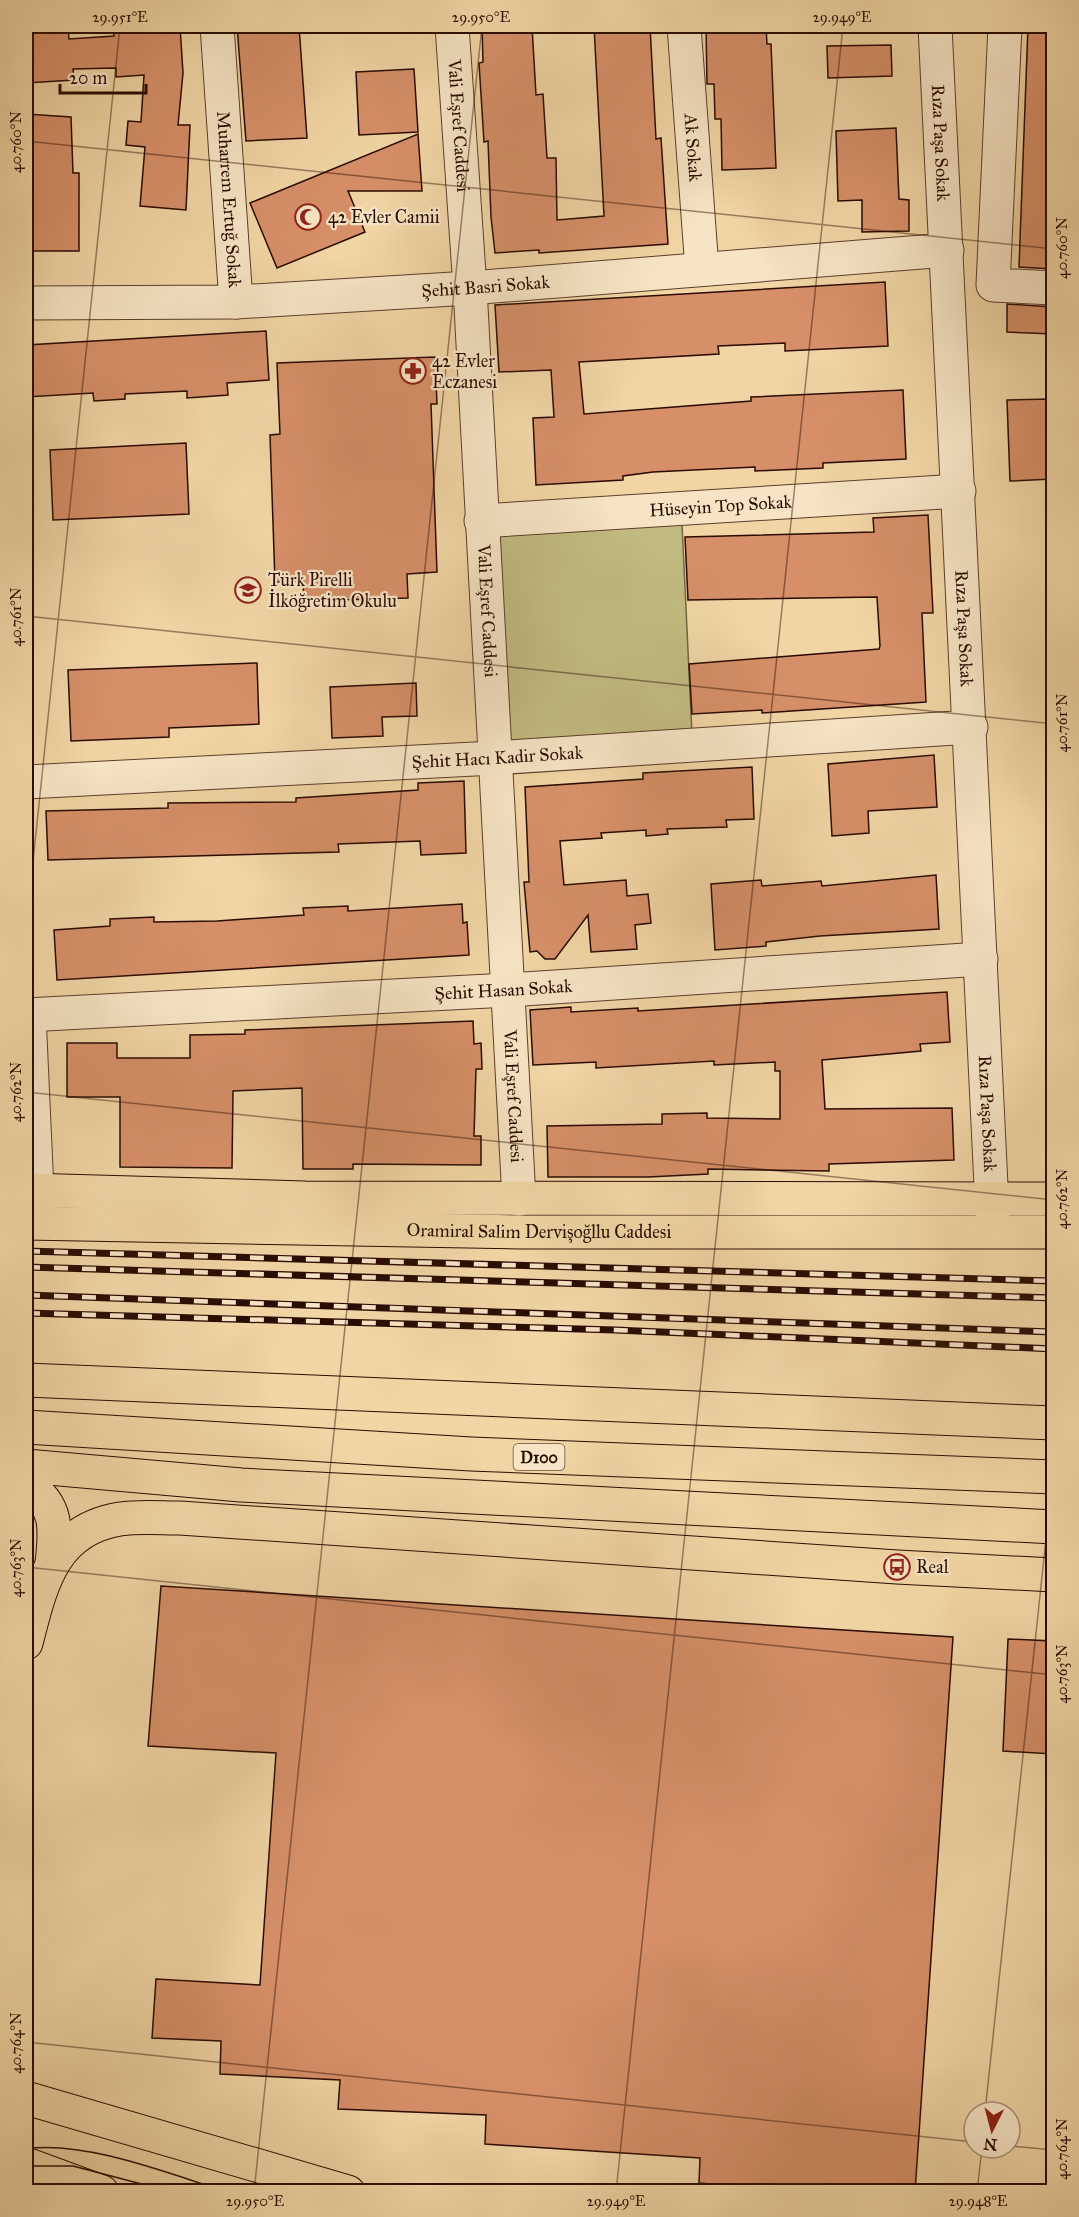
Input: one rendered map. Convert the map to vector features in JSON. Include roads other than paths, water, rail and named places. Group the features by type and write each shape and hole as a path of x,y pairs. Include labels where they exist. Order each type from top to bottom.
{"main road":[{"name":"Oramiral Salim Dervişoğllu Caddesi","path":"31,1191 306,1198 1053,1199"},
{"name":"Oramiral Salim Dervişoğllu Caddesi","path":"26,1223 523,1232 1053,1232"},
{"path":"26,1380 1053,1423"},
{"name":"D100","path":"26,1427 471,1454 1053,1477"},
{"path":"26,1466 241,1485 1053,1527"},
{"path":"26,1484 40,1493 52,1514 55,1534 52,1563"},
{"path":"241,1485 497,1541"},
{"path":"26,1643 44,1577 52,1563 68,1544 89,1526 122,1518 180,1518 497,1541 1053,1575"},
{"path":"26,2098 348,2192"},
{"path":"26,2164 102,2192"}],"street":[{"name":"Muharrem Ertuğ Sokak","path":"217,26 236,302"},
{"name":"Vali Eşref Caddesi","path":"452,26 470,288 519,1199"},
{"name":"Ak Sokak","path":"684,26 702,269"},
{"name":"Rıza Paşa Sokak","path":"934,26 971,728 993,1232"},
{"path":"1005,26 993,285 1053,288"},
{"name":"Şehit Basri Sokak","path":"26,303 236,302 470,288 946,250"},
{"name":"Hüseyin Top Sokak","path":"481,522 959,491"},
{"name":"Şehit Hacı Kadir Sokak","path":"26,782 494,758 971,728"},
{"name":"Şehit Hasan Sokak","path":"28,1014 508,990 981,959"},
{"path":"28,1014 31,1191"}],"tram line":[{"path":"26,2149 74,2149 100,2154 154,2168 227,2192"},
{"path":"26,2166 73,2166 172,2192"}],"railway":[{"path":"26,1251 1054,1281"},
{"path":"26,1267 1054,1298"},
{"path":"26,1295 1054,1332"},
{"path":"26,1313 615,1330 1054,1349"}],"place":[{"name":"42 Evler Camii","path":"308,217"},
{"name":"42 Evler Eczanesi","path":"413,371"},
{"name":"Türk Pirelli İlköğretim Okulu","path":"248,590"},
{"name":"Real","path":"897,1567"}]}
